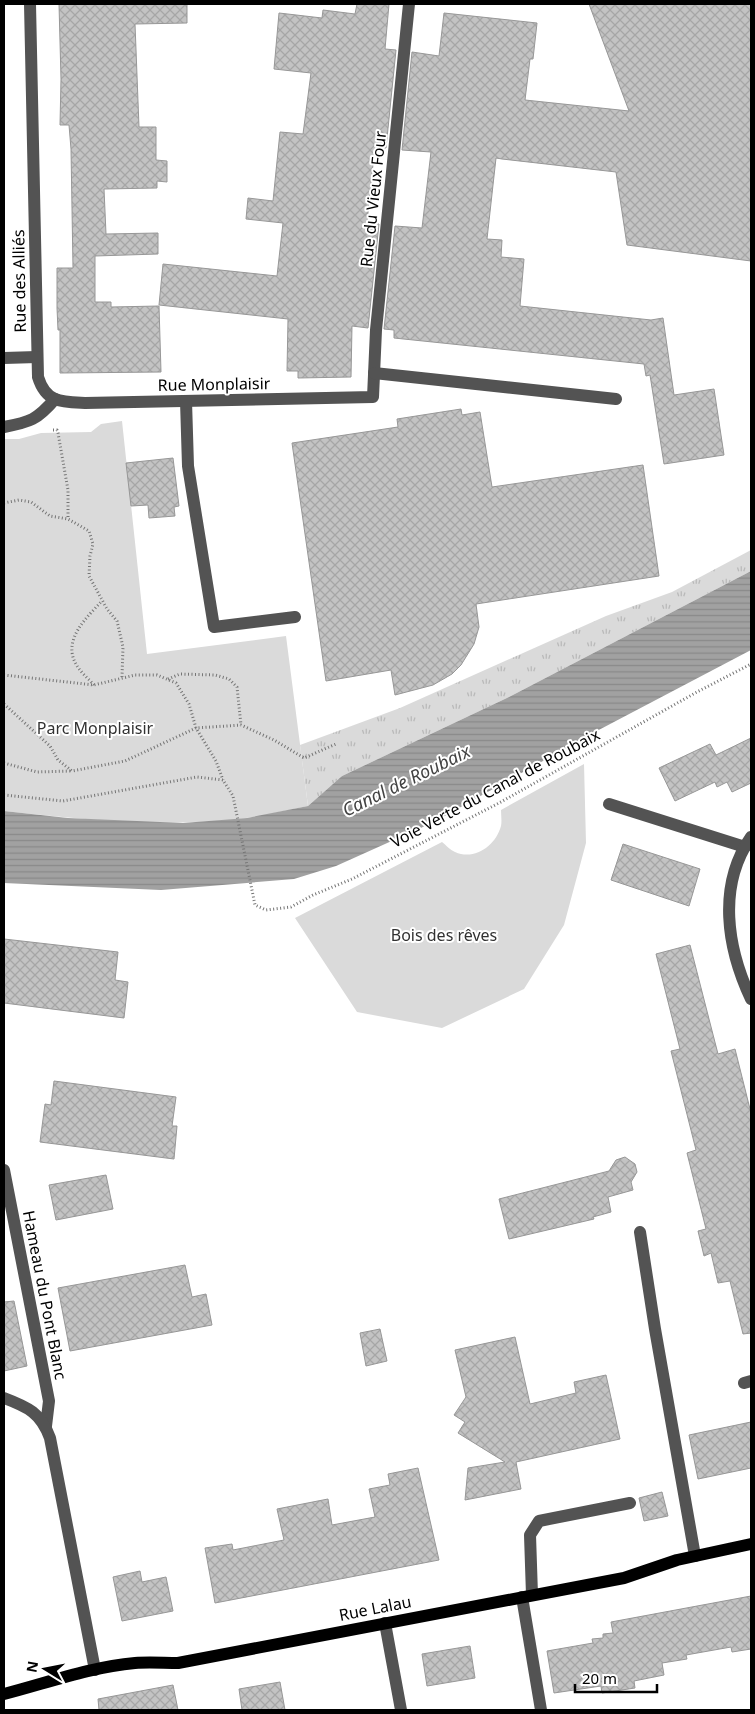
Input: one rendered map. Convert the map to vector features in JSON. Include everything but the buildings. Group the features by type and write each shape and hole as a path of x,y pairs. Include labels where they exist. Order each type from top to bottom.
{"main road":[{"name":"Rue Lalau","path":"4,1694 94,1670 135,1663 178,1662 624,1578 695,1556 751,1544"}],"street":[{"name":"Rue des Alliés","path":"30,4 38,377 44,392 55,399"},
{"name":"Rue du Vieux Four","path":"374,397 376,330 409,4"},
{"path":"4,358 37,357"},
{"path":"374,372 616,399"},
{"name":"Rue Monplaisir","path":"55,399 63,402 85,403 374,397"},
{"path":"4,426 27,422 43,414 55,399"},
{"path":"186,401 188,466 214,627 295,618"},
{"path":"609,804 748,842 733,876 730,890 730,921 737,962 751,999"},
{"name":"Hameau du Pont Blanc","path":"4,1170 49,1401 46,1426 50,1438 94,1670"},
{"path":"640,1232 695,1556"},
{"path":"4,1398 30,1409 46,1426"},
{"path":"541,1710 527,1596 530,1535 539,1521 630,1503"},
{"path":"385,1623 401,1710"}],"path":[{"path":"27,422 31,432 57,430 68,490 68,518"},
{"path":"4,503 19,500 31,502 50,516 68,518 89,531 92,544 89,576 102,601 117,621 123,647 122,677"},
{"path":"94,685 76,666 72,656 73,639 81,624 102,601"},
{"name":"Voie Verte du Canal de Roubaix","path":"223,780 233,796 255,905 266,910 279,910 291,907 313,895 352,879 499,802 751,664"},
{"path":"4,674 94,685 135,675 157,675 168,679 176,683 189,704 196,728 216,761 223,780 197,777 63,801 4,796"},
{"path":"168,679 180,674 215,675 229,678 237,686 241,725"},
{"path":"4,704 50,746 58,760 72,771"},
{"path":"4,763 37,772 72,771 125,761 196,728 241,725 274,740 304,758 336,744"}],"green space":[{"name":"Parc Monplaisir","path":"122,421 147,654 286,636 308,806 239,819 173,823 88,819 4,811 4,439 19,439 41,433 91,432 101,424"},
{"path":"751,550 751,571 509,697 342,776 308,806 300,745 400,708 606,616 672,592"},
{"name":"Bois des rêves","path":"584,764 586,843 564,925 524,989 442,1028 357,1012 295,918 442,842 453,851 463,854 477,853 484,850 498,833 501,824 501,810"}],"water":[{"name":"Canal de Roubaix","path":"751,571 751,650 593,733 434,822 336,866 294,879 161,890 4,883 4,811 68,818 183,823 247,818 308,806 342,776 509,697"}]}
